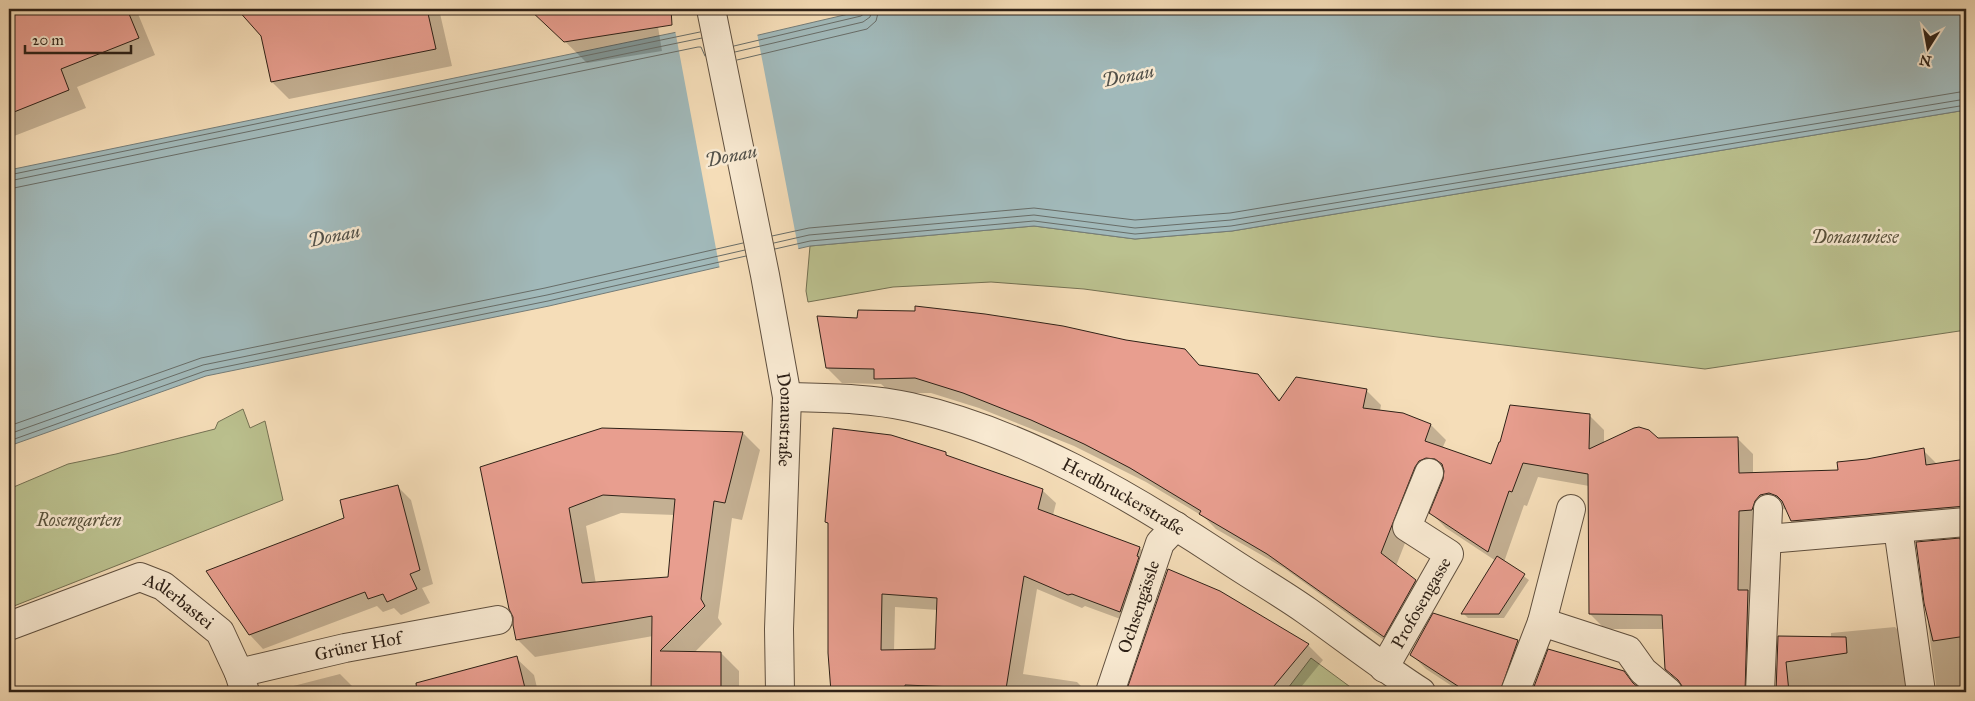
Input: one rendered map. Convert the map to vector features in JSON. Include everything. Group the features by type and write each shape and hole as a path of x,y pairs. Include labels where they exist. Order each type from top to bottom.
{"street":[{"name":"Donaustraße","path":"711,9 740,151 786,397 779,629 780,692"},
{"name":"Herdbruckerstraße","path":"786,397 859,399 910,407 964,423 1018,443 1123,494 1176,526 1306,610 1384,668 1421,692"},
{"name":"Profosengasse","path":"1384,668 1449,554 1407,527 1429,473"},
{"path":"1760,692 1761,633 1768,539 1768,509"},
{"path":"1515,692 1542,622 1570,510"},
{"path":"1768,539 1966,522"},
{"name":"Ochsengässle","path":"1110,692 1160,543 1176,526"},
{"path":"1898,528 1921,692"},
{"name":"Adlerbastei","path":"9,626 140,577 163,586 220,632 242,682"},
{"name":"Grüner Hof","path":"242,682 345,648 498,620"},
{"path":"1542,622 1628,650 1643,671 1668,692"}],"green space":[{"name":"Donauwiese","path":"1966,110 1966,330 1705,369 1437,337 1084,289 991,282 893,287 808,302 806,291 810,246 1034,226 1135,239 1232,231"},
{"name":"Rosengarten","path":"243,409 250,428 265,421 283,500 9,608 9,489 68,464 215,429 218,422"},
{"path":"1311,658 1353,689 1351,692 1285,692"}],"water":[{"name":"Donau","path":"870,9 1966,9 1966,110 1232,231 1135,239 1034,226 810,246 549,306 206,376 9,446 9,170 716,24 720,44"}],"pier":[{"path":"716,21 722,41 757,33 799,252 720,270 675,30"}],"building":[{"path":"9,9 127,9 139,38 61,69 69,90 9,114"},
{"path":"237,9 427,9 436,49 271,82 261,36"},
{"path":"529,9 671,9 672,25 564,42"},
{"path":"915,306 1063,326 1126,340 1185,349 1199,365 1258,374 1279,401 1296,377 1367,389 1363,408 1403,413 1431,424 1425,441 1491,464 1500,442 1510,405 1590,414 1589,449 1639,427 1649,430 1658,438 1738,437 1739,473 1838,470 1837,462 1867,459 1924,448 1926,465 1966,459 1966,506 1791,521 1782,501 1777,496 1769,493 1760,495 1755,501 1752,510 1739,511 1738,590 1748,590 1745,692 1683,692 1678,680 1665,669 1662,615 1589,614 1588,474 1523,463 1512,492 1509,491 1488,552 1429,513 1443,479 1444,471 1442,464 1435,459 1426,458 1419,461 1415,467 1381,553 1416,580 1384,637 1267,554 1199,514 1201,511 1130,468 1084,444 1031,420 963,393 915,378 874,379 874,369 826,368 817,316 857,318 858,310 915,311"},
{"path":"602,428 743,432 725,503 714,501 701,599 705,606 660,651 721,652 721,692 651,692 652,616 516,640 513,617 509,609 480,467","holes":["603,495 675,499 668,577 582,583 569,508"]},
{"path":"833,428 891,435 946,452 946,455 1043,489 1038,509 1140,547 1137,556 1139,557 1120,612 1072,594 1068,595 1024,576 1006,689 905,685 905,692 831,692 828,653 828,523 825,522","holes":["882,594 937,598 935,649 881,650"]},
{"path":"398,485 420,570 410,574 417,589 387,602 383,594 368,599 365,592 249,635 206,571 344,518 340,500"},
{"path":"1960,538 1966,565 1966,636 1933,641 1924,603 1916,542"},
{"path":"1497,556 1525,574 1499,614 1461,614"},
{"path":"1168,569 1220,591 1309,644 1269,692 1126,692"},
{"path":"1433,613 1518,640 1500,692 1467,692 1410,655"},
{"path":"1778,636 1846,637 1847,653 1786,662 1789,692 1776,692"},
{"path":"1548,649 1624,671 1633,683 1644,692 1532,692"},
{"path":"517,656 526,692 417,692 416,683"}]}
